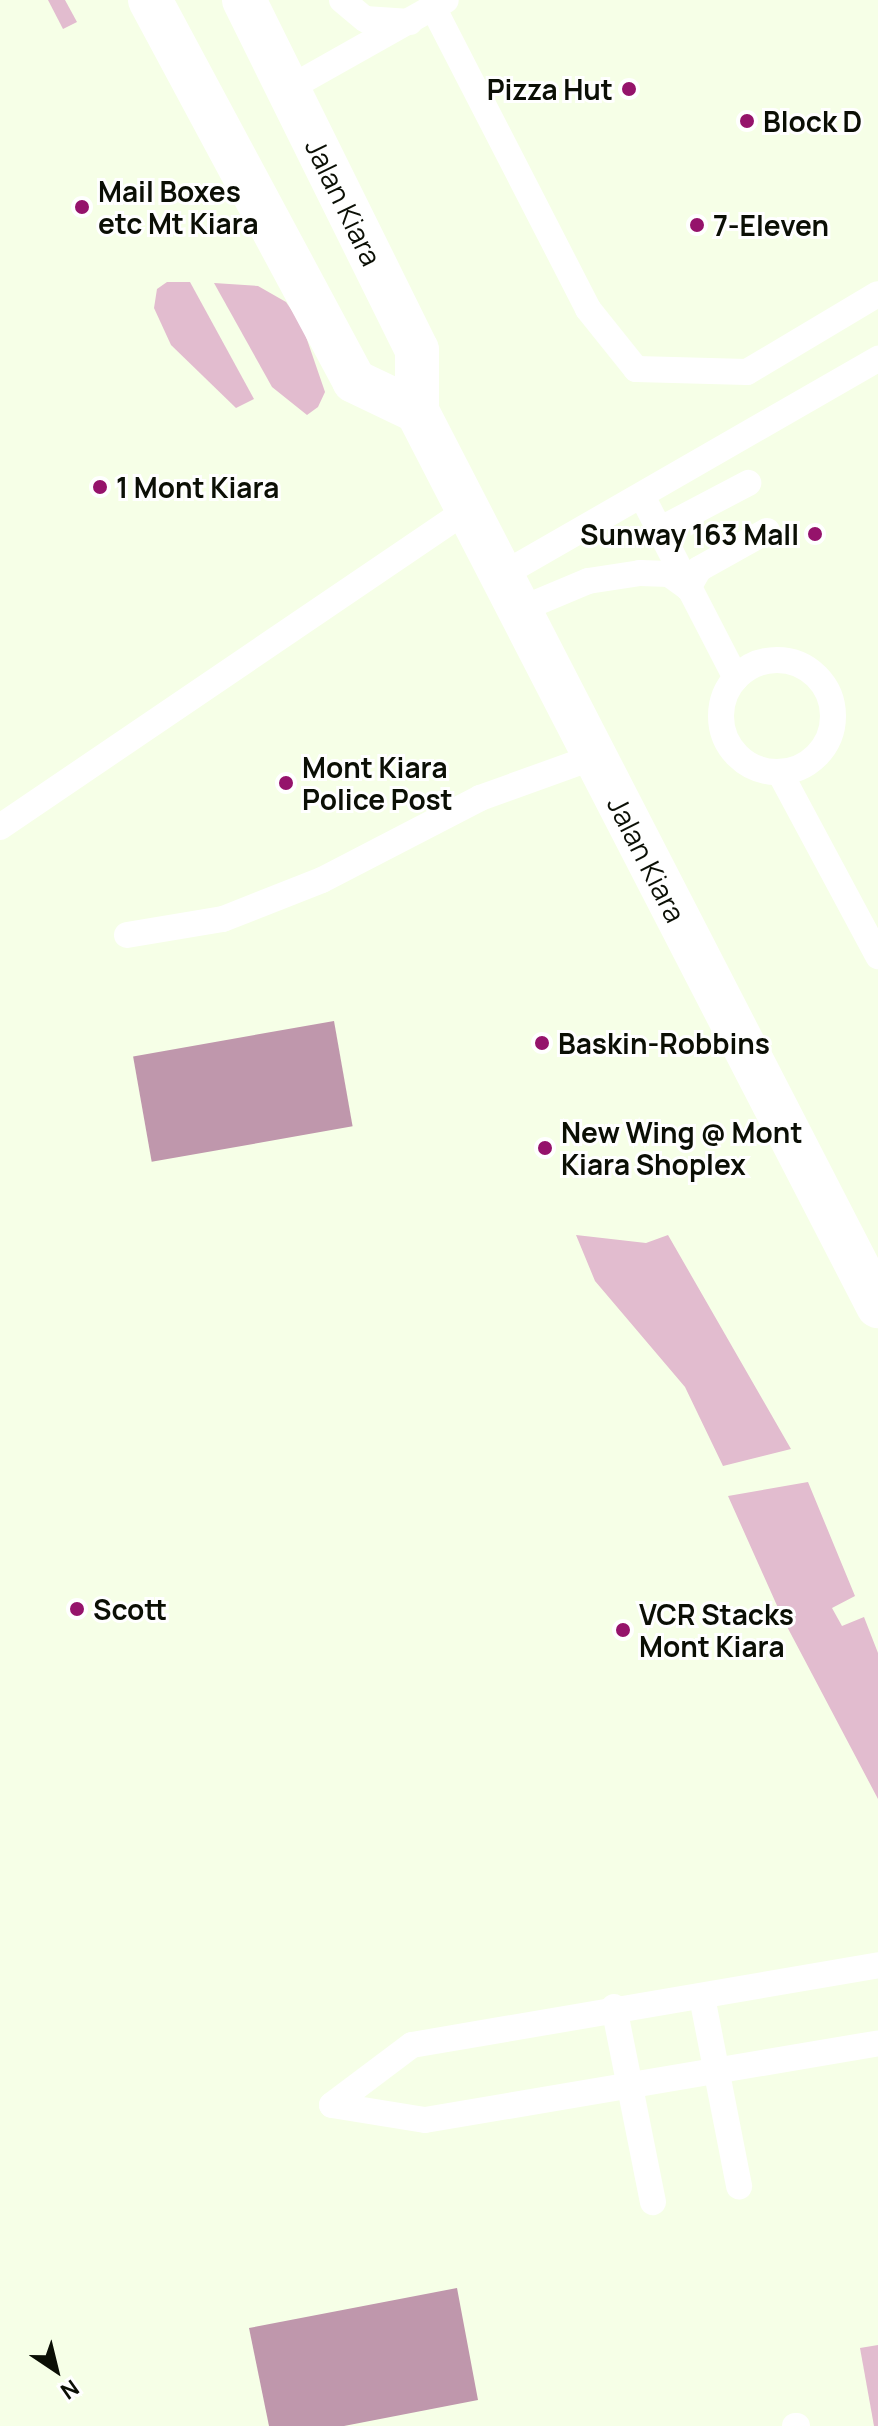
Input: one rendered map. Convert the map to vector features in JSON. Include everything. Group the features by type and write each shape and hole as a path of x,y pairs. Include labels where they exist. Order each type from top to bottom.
{"main road":[{"path":"150,0 354,381 417,411"},
{"name":"Jalan Kiara","path":"244,0 417,350 417,411 878,1306"}],"lane":[{"path":"342,0 365,19 432,11"},
{"path":"288,89 432,11"},
{"path":"432,11 588,309 636,369 747,372 878,294"},
{"path":"510,592 642,496 878,359"},
{"path":"659,530 748,483"},
{"path":"642,496 736,678"},
{"path":"0,827 467,510"},
{"path":"688,588 699,569 767,531"},
{"path":"510,592 640,573 669,574 688,588"},
{"path":"769,660 787,661 829,693 834,711 825,746 797,769 780,773 761,771 730,748 721,712 736,678 769,660"},
{"path":"127,935 223,919 322,880 480,798 594,757"},
{"path":"780,773 878,956"},
{"path":"878,1965 702,1997 614,2007 412,2045 332,2105 425,2120 625,2083 713,2072 878,2043"},
{"path":"702,1997 713,2072 739,2186"},
{"path":"614,2007 625,2083 653,2202"}],"shaded area":[{"path":"48,0 65,0 77,22 63,29"},
{"path":"167,282 190,282 254,399 236,408 171,345 154,308 157,289"},
{"path":"214,283 258,286 286,302 302,325 325,392 318,407 307,415 272,387"},
{"path":"334,1021 353,1126 152,1162 133,1056"},
{"path":"576,1235 646,1243 668,1235 791,1449 723,1466 685,1387 595,1281"},
{"path":"808,1482 855,1596 832,1608 842,1626 864,1617 878,1653 878,1799 783,1619 728,1496"},
{"path":"457,2288 478,2400 344,2426 269,2426 249,2328"},
{"path":"878,2345 878,2426 874,2426 860,2348"}],"place":[{"name":"Pizza Hut","path":"629,89"},
{"name":"Block D","path":"747,121"},
{"name":"Mail Boxes etc Mt Kiara","path":"82,207"},
{"name":"7-Eleven","path":"697,225"},
{"name":"1 Mont Kiara","path":"100,487"},
{"name":"Sunway 163 Mall","path":"815,534"},
{"name":"Mont Kiara Police Post","path":"286,783"},
{"name":"Baskin-Robbins","path":"542,1043"},
{"name":"New Wing @ Mont Kiara Shoplex","path":"545,1148"},
{"name":"Scott","path":"77,1609"},
{"name":"VCR Stacks Mont Kiara","path":"623,1630"}]}
